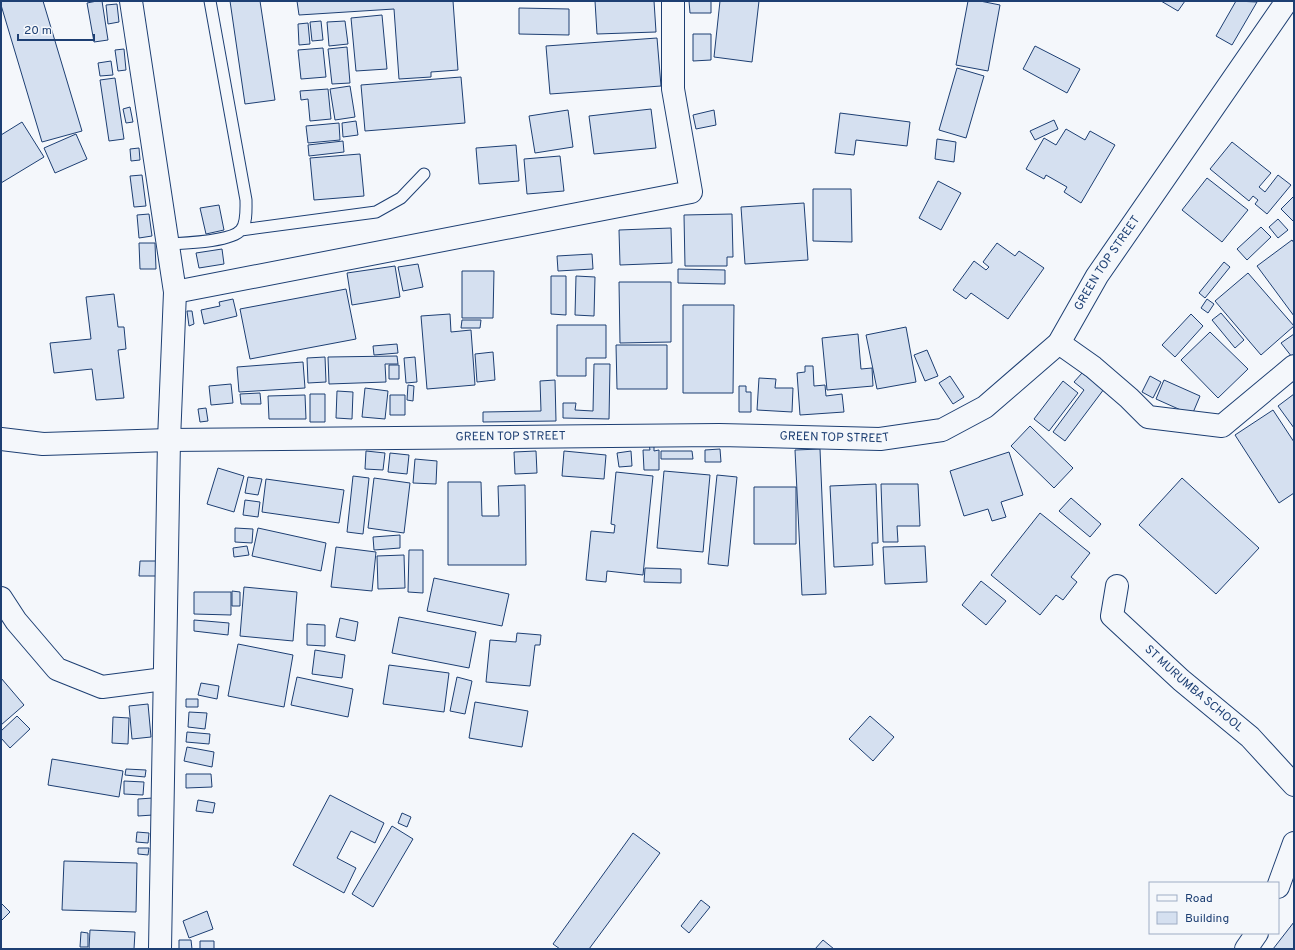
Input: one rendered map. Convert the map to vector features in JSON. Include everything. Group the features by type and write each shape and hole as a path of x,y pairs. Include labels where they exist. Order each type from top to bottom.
{"street":[{"path":"131,1 175,292 169,440 160,949"},
{"path":"175,292 691,192 673,89 673,1"},
{"name":"GREEN TOP STREET","path":"1,440 43,444 169,440 703,435 880,439 942,430 985,406 1059,343 1097,276 1287,1"},
{"path":"1059,343 1093,367 1129,398 1148,417 1222,426 1294,366"},
{"name":"ST MURUMBA SCHOOL","path":"1117,586 1112,616 1181,680 1250,737 1294,785"},
{"path":"1,598 16,620 57,670 102,687 164,679"},
{"path":"1279,884 1294,843"},
{"path":"1279,899 1290,882 1294,880"},
{"path":"1246,949 1256,934"}],"lane":[{"path":"210,1 246,200 245,218 241,230"},
{"path":"168,244 205,242 233,236 241,230 376,212 402,198 424,174"}],"building":[{"path":"1,1 43,1 82,131 42,142"},
{"path":"102,1 108,40 94,42 87,3"},
{"path":"230,1 260,1 275,100 245,104"},
{"path":"297,1 453,1 458,70 431,72 431,77 399,79 394,9 299,15"},
{"path":"595,1 654,1 656,32 597,34"},
{"path":"689,1 711,1 711,13 690,13"},
{"path":"720,1 759,1 752,62 714,57"},
{"path":"968,1 980,1 1000,5 988,71 956,65"},
{"path":"1161,1 1185,1 1178,11"},
{"path":"1236,1 1257,2 1232,45 1216,36"},
{"path":"117,4 119,22 108,24 106,5"},
{"path":"519,8 569,9 569,35 519,34"},
{"path":"382,15 387,69 356,71 351,18"},
{"path":"321,21 323,40 312,41 310,22"},
{"path":"345,21 348,44 329,46 327,22"},
{"path":"308,23 310,44 299,45 298,24"},
{"path":"693,34 711,34 711,60 693,61"},
{"path":"657,38 661,86 550,94 546,46"},
{"path":"1035,46 1080,69 1067,93 1023,69"},
{"path":"347,47 350,83 332,84 328,49"},
{"path":"323,48 326,77 301,79 298,50"},
{"path":"124,49 126,70 118,71 115,50"},
{"path":"111,61 113,75 100,76 98,63"},
{"path":"957,68 984,76 966,138 939,130"},
{"path":"461,77 465,123 365,131 361,85"},
{"path":"115,78 124,139 109,141 100,80"},
{"path":"350,86 355,117 335,120 330,89"},
{"path":"328,89 331,119 310,121 308,99 301,100 300,91"},
{"path":"130,107 133,122 126,123 123,109"},
{"path":"651,109 656,148 594,154 589,116"},
{"path":"568,110 573,147 535,153 529,116"},
{"path":"714,110 716,125 696,129 693,115"},
{"path":"840,113 910,122 907,146 856,140 854,155 835,153"},
{"path":"1054,120 1058,129 1035,140 1030,131"},
{"path":"356,121 358,135 343,137 342,123"},
{"path":"22,122 44,157 1,183 1,135"},
{"path":"339,123 340,140 308,143 306,126"},
{"path":"1066,129 1085,140 1090,131 1115,145 1081,203 1064,192 1067,187 1046,175 1044,179 1026,169 1044,138 1056,145"},
{"path":"76,134 87,159 55,173 44,148"},
{"path":"937,139 956,142 954,162 935,159"},
{"path":"343,141 344,152 309,156 308,145"},
{"path":"1232,142 1271,173 1259,187 1265,192 1278,175 1291,185 1267,214 1255,204 1258,200 1253,196 1249,201 1210,169"},
{"path":"516,145 519,181 479,184 476,148"},
{"path":"139,148 140,160 131,161 130,149"},
{"path":"360,154 364,196 314,200 310,158"},
{"path":"560,156 564,191 527,194 524,159"},
{"path":"142,175 146,206 134,207 130,176"},
{"path":"1207,178 1248,210 1222,242 1182,210"},
{"path":"938,181 961,193 941,230 919,218"},
{"path":"813,189 851,189 852,242 813,241"},
{"path":"1294,196 1294,222 1281,209"},
{"path":"804,203 808,260 745,264 741,207"},
{"path":"219,205 224,230 206,234 200,208"},
{"path":"149,214 152,236 139,238 137,215"},
{"path":"732,214 733,257 727,257 727,266 685,266 684,215"},
{"path":"1278,219 1288,230 1278,238 1269,227"},
{"path":"1261,227 1271,237 1247,260 1237,249"},
{"path":"671,228 672,263 620,265 619,230"},
{"path":"1292,240 1294,243 1294,316 1257,266"},
{"path":"139,243 155,243 156,269 140,269"},
{"path":"997,243 1015,256 1019,251 1044,268 1008,319 971,293 966,299 953,290 974,261 986,270 989,267 983,262"},
{"path":"222,249 224,264 199,268 196,253"},
{"path":"592,254 593,269 558,271 557,256"},
{"path":"1224,262 1230,267 1205,298 1199,293"},
{"path":"418,264 423,287 403,291 398,267"},
{"path":"395,266 400,297 352,305 347,273"},
{"path":"678,269 725,270 725,284 678,283"},
{"path":"462,271 494,271 493,318 462,318"},
{"path":"1248,273 1294,326 1261,355 1215,301"},
{"path":"551,276 566,276 566,315 551,314"},
{"path":"576,276 595,277 594,316 575,315"},
{"path":"619,282 671,282 671,342 620,343"},
{"path":"346,289 356,339 250,359 240,309"},
{"path":"114,294 118,327 124,327 126,349 118,350 124,398 96,400 92,369 54,373 50,343 91,339 86,297"},
{"path":"233,299 237,316 204,324 201,310 220,306 219,302"},
{"path":"1207,299 1214,304 1208,313 1201,308"},
{"path":"683,305 734,305 733,393 683,393"},
{"path":"187,311 192,311 194,324 189,326"},
{"path":"1221,313 1244,340 1235,348 1212,320"},
{"path":"450,314 451,332 471,330 475,385 427,389 421,316"},
{"path":"1191,314 1203,326 1175,357 1162,345"},
{"path":"462,320 481,320 480,328 461,328"},
{"path":"557,325 606,325 606,358 586,358 586,376 557,376"},
{"path":"906,327 916,382 877,389 866,335"},
{"path":"1210,332 1248,369 1218,398 1181,360"},
{"path":"858,334 861,369 872,368 873,386 827,390 822,338"},
{"path":"1294,334 1294,355 1292,357 1281,343"},
{"path":"397,344 398,353 374,355 373,346"},
{"path":"616,345 667,345 667,389 617,389"},
{"path":"927,350 938,376 925,381 914,355"},
{"path":"493,352 495,380 477,382 475,354"},
{"path":"397,356 398,364 385,364 386,382 329,384 328,357"},
{"path":"325,357 326,382 308,383 307,358"},
{"path":"415,357 417,382 406,383 404,358"},
{"path":"303,362 305,388 239,392 237,367"},
{"path":"594,364 610,364 609,419 563,418 563,403 576,403 575,410 593,411"},
{"path":"389,365 399,365 399,379 389,379"},
{"path":"805,366 813,366 814,386 825,385 826,396 842,394 844,412 800,415 797,373 805,372"},
{"path":"1082,373 1104,389 1065,441 1053,432 1084,390 1074,382"},
{"path":"950,376 964,397 953,404 939,383"},
{"path":"1150,376 1161,382 1153,398 1142,392"},
{"path":"759,378 776,379 775,388 793,388 792,412 757,410"},
{"path":"555,380 556,421 483,422 483,412 541,411 540,381"},
{"path":"1164,380 1200,396 1192,415 1156,399"},
{"path":"1063,381 1078,393 1049,431 1034,419"},
{"path":"231,384 233,403 211,405 209,386"},
{"path":"408,385 414,386 413,401 407,400"},
{"path":"739,386 746,386 746,392 751,392 751,412 739,412"},
{"path":"365,388 388,391 385,419 362,417"},
{"path":"337,391 353,392 352,419 336,418"},
{"path":"260,393 261,404 241,404 240,394"},
{"path":"310,394 325,394 325,422 310,422"},
{"path":"1294,394 1294,428 1278,406"},
{"path":"305,395 306,419 269,419 268,396"},
{"path":"390,395 405,395 405,415 390,415"},
{"path":"206,408 208,421 200,422 198,409"},
{"path":"1273,410 1294,442 1294,493 1279,503 1235,435"},
{"path":"1030,426 1073,468 1054,488 1011,446"},
{"path":"654,443 654,451 659,450 659,470 644,470 643,450 650,450 649,444"},
{"path":"720,449 721,462 705,462 705,450"},
{"path":"820,449 826,594 802,595 795,450"},
{"path":"366,451 385,453 383,470 365,469"},
{"path":"536,451 537,473 515,474 514,452"},
{"path":"564,451 606,455 604,479 562,476"},
{"path":"631,451 632,466 619,467 617,453"},
{"path":"661,451 692,451 693,459 661,459"},
{"path":"1009,452 1023,495 1001,502 1006,517 992,521 988,509 964,516 950,471"},
{"path":"390,453 409,455 407,474 388,472"},
{"path":"415,459 437,461 436,484 413,483"},
{"path":"218,468 244,476 234,512 207,504"},
{"path":"664,471 710,475 703,552 657,548"},
{"path":"616,472 653,476 643,575 607,571 606,582 586,580 591,531 614,533 615,525 611,524"},
{"path":"717,475 737,477 728,566 708,564"},
{"path":"353,476 369,478 363,534 347,532"},
{"path":"248,477 262,479 258,495 245,493"},
{"path":"374,478 410,483 404,533 368,528"},
{"path":"1182,478 1259,548 1216,594 1139,525"},
{"path":"266,479 344,490 339,523 262,512"},
{"path":"448,482 481,482 482,516 499,516 498,486 525,485 526,565 448,565"},
{"path":"876,484 878,543 872,543 873,565 834,567 830,486"},
{"path":"881,484 918,484 920,526 897,526 898,542 883,542"},
{"path":"754,487 796,487 796,544 754,544"},
{"path":"1071,498 1101,524 1090,537 1059,511"},
{"path":"245,500 260,502 258,517 243,515"},
{"path":"1040,513 1090,553 1071,577 1077,582 1063,600 1056,595 1040,615 991,575"},
{"path":"235,528 253,529 252,543 235,542"},
{"path":"258,528 326,543 321,571 252,556"},
{"path":"400,535 400,548 374,550 373,537"},
{"path":"247,546 249,555 234,557 233,548"},
{"path":"925,546 927,582 885,584 883,547"},
{"path":"336,547 376,552 372,591 331,587"},
{"path":"409,550 423,550 423,593 408,592"},
{"path":"404,555 405,588 378,589 377,556"},
{"path":"140,561 156,561 156,576 139,576"},
{"path":"645,568 681,569 681,583 644,582"},
{"path":"434,578 509,594 502,626 427,611"},
{"path":"981,581 1006,601 986,625 962,605"},
{"path":"244,587 297,592 293,641 240,636"},
{"path":"232,591 240,592 240,606 232,606"},
{"path":"194,592 231,592 231,615 194,614"},
{"path":"399,617 476,632 469,668 392,653"},
{"path":"340,618 358,622 355,641 336,637"},
{"path":"194,620 229,623 228,635 194,631"},
{"path":"307,624 325,625 325,646 307,645"},
{"path":"517,633 541,635 540,645 535,645 530,686 486,682 490,640 516,642"},
{"path":"238,644 293,655 284,707 228,696"},
{"path":"315,650 345,655 342,678 312,674"},
{"path":"389,665 449,673 444,712 383,704"},
{"path":"297,677 353,689 348,717 291,705"},
{"path":"457,677 472,681 465,714 450,711"},
{"path":"1,678 24,705 1,725"},
{"path":"201,683 219,686 217,699 198,695"},
{"path":"186,699 198,699 198,707 186,707"},
{"path":"475,702 528,711 522,747 469,738"},
{"path":"148,704 151,737 132,739 129,706"},
{"path":"189,712 207,713 205,729 188,727"},
{"path":"17,716 30,729 10,748 1,738 1,731"},
{"path":"870,716 894,737 873,761 849,739"},
{"path":"113,717 129,718 128,744 112,743"},
{"path":"187,732 210,734 209,744 186,742"},
{"path":"187,747 214,752 212,767 184,761"},
{"path":"52,759 123,771 119,797 48,785"},
{"path":"126,769 146,770 145,777 125,775"},
{"path":"186,774 211,774 212,787 186,788"},
{"path":"124,781 144,782 143,795 124,794"},
{"path":"330,795 384,823 375,843 351,831 337,858 356,868 344,893 293,865"},
{"path":"153,798 153,815 138,816 138,799"},
{"path":"198,800 215,803 213,813 196,811"},
{"path":"402,813 411,817 407,827 398,823"},
{"path":"392,826 413,839 373,907 352,894"},
{"path":"137,832 149,833 148,843 136,842"},
{"path":"633,833 660,853 589,949 560,949 553,944"},
{"path":"138,848 149,848 148,855 138,854"},
{"path":"64,861 137,863 136,912 62,910"},
{"path":"701,900 710,907 689,933 681,926"},
{"path":"1,903 10,912 1,921"},
{"path":"207,911 213,929 189,938 183,921"},
{"path":"1294,922 1294,949 1273,949"},
{"path":"90,930 135,932 134,949 89,949"},
{"path":"81,932 88,933 88,947 80,947"},
{"path":"179,940 191,940 192,949 179,949"},
{"path":"823,940 834,949 815,949"},
{"path":"200,941 214,941 214,949 200,949"}]}
